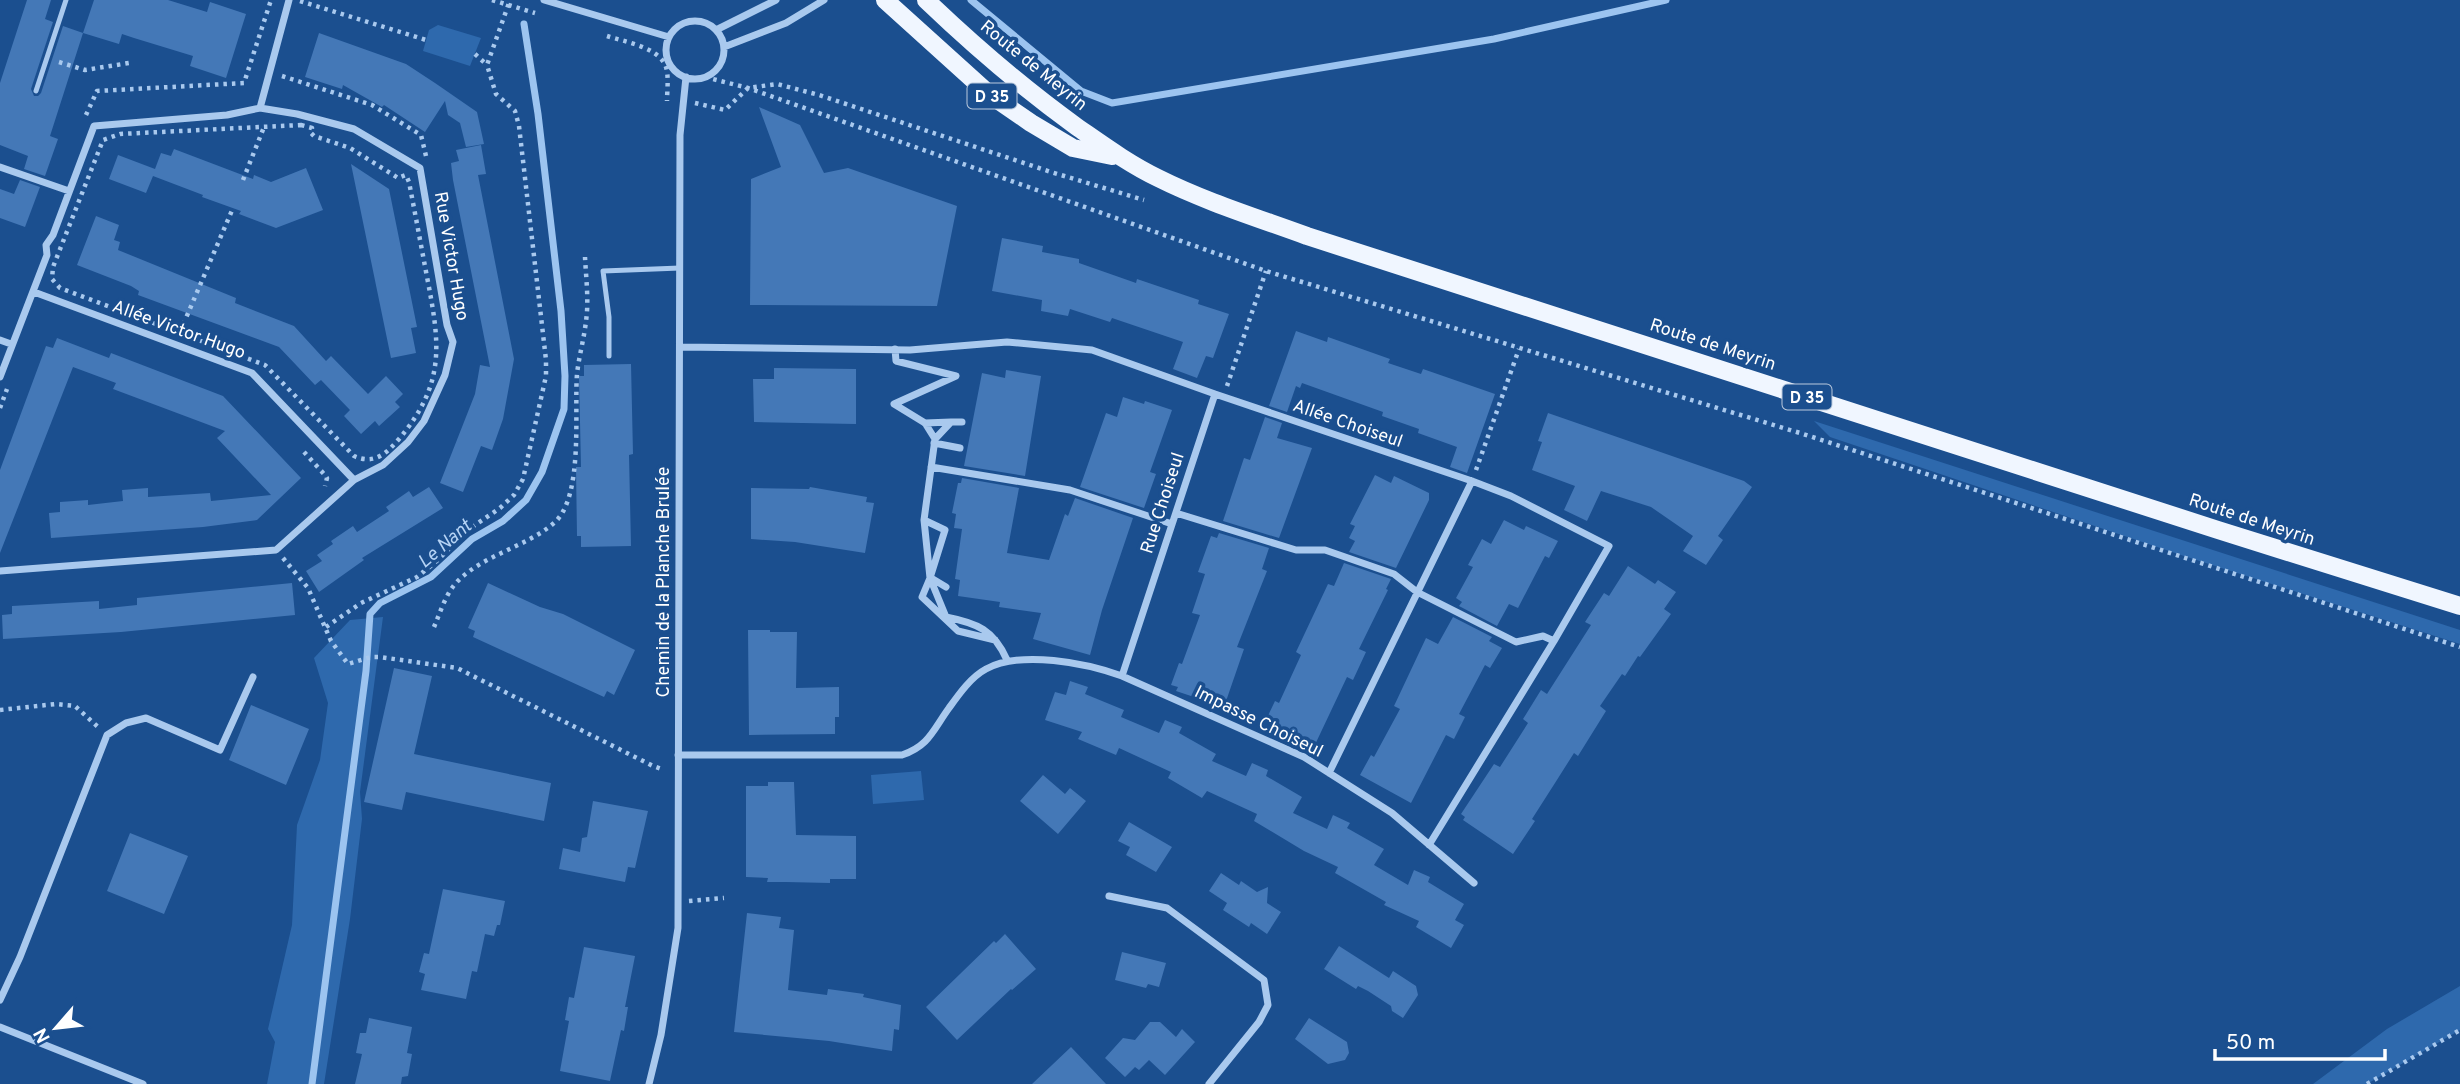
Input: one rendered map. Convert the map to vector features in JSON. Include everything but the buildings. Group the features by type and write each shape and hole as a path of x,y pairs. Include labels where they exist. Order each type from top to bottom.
{"main road":[{"name":"Route de Meyrin","path":"885,0 989,94 1031,123 1073,148 1119,157"},
{"name":"Route de Meyrin","path":"926,0 977,48 1035,96 1119,157 1158,178 1215,202 1307,236 2460,606"}],"street":[{"path":"260,108 289,0"},
{"path":"544,0 669,37"},
{"path":"716,30 776,0"},
{"path":"724,47 786,23 824,0"},
{"path":"691,21 709,24 716,30 724,47 720,65 705,77 686,77 671,65 667,56 669,37 682,24 691,21"},
{"name":"Chemin de la Planche Brulée","path":"649,1084 671,981 678,928 680,144 686,77"},
{"name":"Rue Victor Hugo","path":"0,377 47,255 46,245 53,235 94,126 227,115 260,108 297,114 354,129 420,168 447,325 453,342 445,375 424,421 408,442 383,465 354,480 276,550"},
{"path":"0,167 69,191"},
{"name":"Allée Victor Hugo","path":"34,292 252,373 354,480"},
{"path":"0,340 11,344"},
{"path":"680,347 895,349 1007,342 1092,350 1214,394"},
{"path":"895,349 896,361 956,376 894,404 925,423 935,441 960,447"},
{"name":"Allée Choiseul","path":"1214,394 1511,496 1609,546 1429,845"},
{"name":"Rue Choiseul","path":"1122,676 1214,394"},
{"path":"946,617 930,578 924,520 935,441 951,422"},
{"path":"925,423 962,422"},
{"path":"931,467 1070,489 1172,524"},
{"path":"1329,773 1472,481"},
{"path":"1176,513 1296,550 1325,550 1394,575 1417,592 1516,642 1544,636 1554,641"},
{"path":"924,520 945,530 922,597 958,631 999,641"},
{"path":"0,571 276,550"},
{"path":"930,578 946,587"},
{"path":"946,617 972,622 999,641 1007,660"},
{"path":"678,755 902,755 916,751 929,738 967,684 984,670 1007,660 1062,662 1097,667 1122,676"},
{"name":"Impasse Choiseul","path":"1122,676 1304,757 1392,813 1474,883"},
{"path":"0,1000 20,957 107,735 126,723 146,718 220,750 253,677"},
{"path":"1109,897 1167,908 1264,981 1268,1005 1259,1022 1209,1084"},
{"path":"0,1027 143,1084"}],"lane":[{"path":"36,91 66,0"},
{"path":"609,356 609,317 603,271 680,268"}],"path":[{"path":"86,117 97,91 244,83 271,0"},
{"path":"298,0 426,40"},
{"path":"492,0 510,2 537,13"},
{"path":"488,65 510,2"},
{"path":"599,34 649,50 660,57 666,68 667,110"},
{"path":"326,627 361,603 417,577 465,532 500,508 514,495 523,479 546,376 546,360 519,126 515,111 496,94 488,65 475,54"},
{"path":"73,67 85,70 129,63"},
{"path":"269,72 372,105 421,135 429,165"},
{"path":"705,77 748,88 1266,271 1800,433 2460,647"},
{"path":"667,96 725,110 748,88 777,84 819,95 1144,200"},
{"path":"301,125 312,128 311,133 314,136 350,148 398,178 406,175 438,334 436,369 424,403 412,422 388,452 376,458 361,459 354,456 265,365 60,288 52,279 53,267 103,140 120,134 264,127 301,125"},
{"path":"243,180 264,127"},
{"path":"180,333 233,208"},
{"path":"435,627 445,601 455,585 473,569 537,535 566,510 576,456 578,373 587,318 585,257"},
{"path":"1224,396 1266,271"},
{"path":"1472,481 1519,349"},
{"path":"296,443 327,478 325,487 316,495"},
{"path":"276,550 308,588 331,641 348,664 371,657 457,668 666,771 666,758"},
{"path":"282,557 291,550"},
{"path":"0,710 56,704 75,706 107,735"},
{"path":"678,903 724,898"},
{"path":"2367,1084 2460,1030"}],"shaded area":[{"path":"438,25 481,38 470,66 423,51 429,30"},
{"path":"1814,421 2460,630 2460,644 2184,556 1830,437"},
{"path":"383,617 360,792 362,819 350,919 324,1084 267,1084 275,1042 268,1029 292,925 297,825 320,760 328,703 314,658 350,620"},
{"path":"921,771 924,800 873,804 871,775"},
{"path":"2460,986 2460,1030 2367,1084 2313,1084 2387,1029"}],"waterway":[{"path":"971,0 1081,91 1112,103 1494,39 1666,0"},
{"name":"Le Nant","path":"312,1084 366,671 370,614 380,603 431,577 472,539 503,521 526,500 542,472 564,409 561,311 538,114 524,24"}]}
